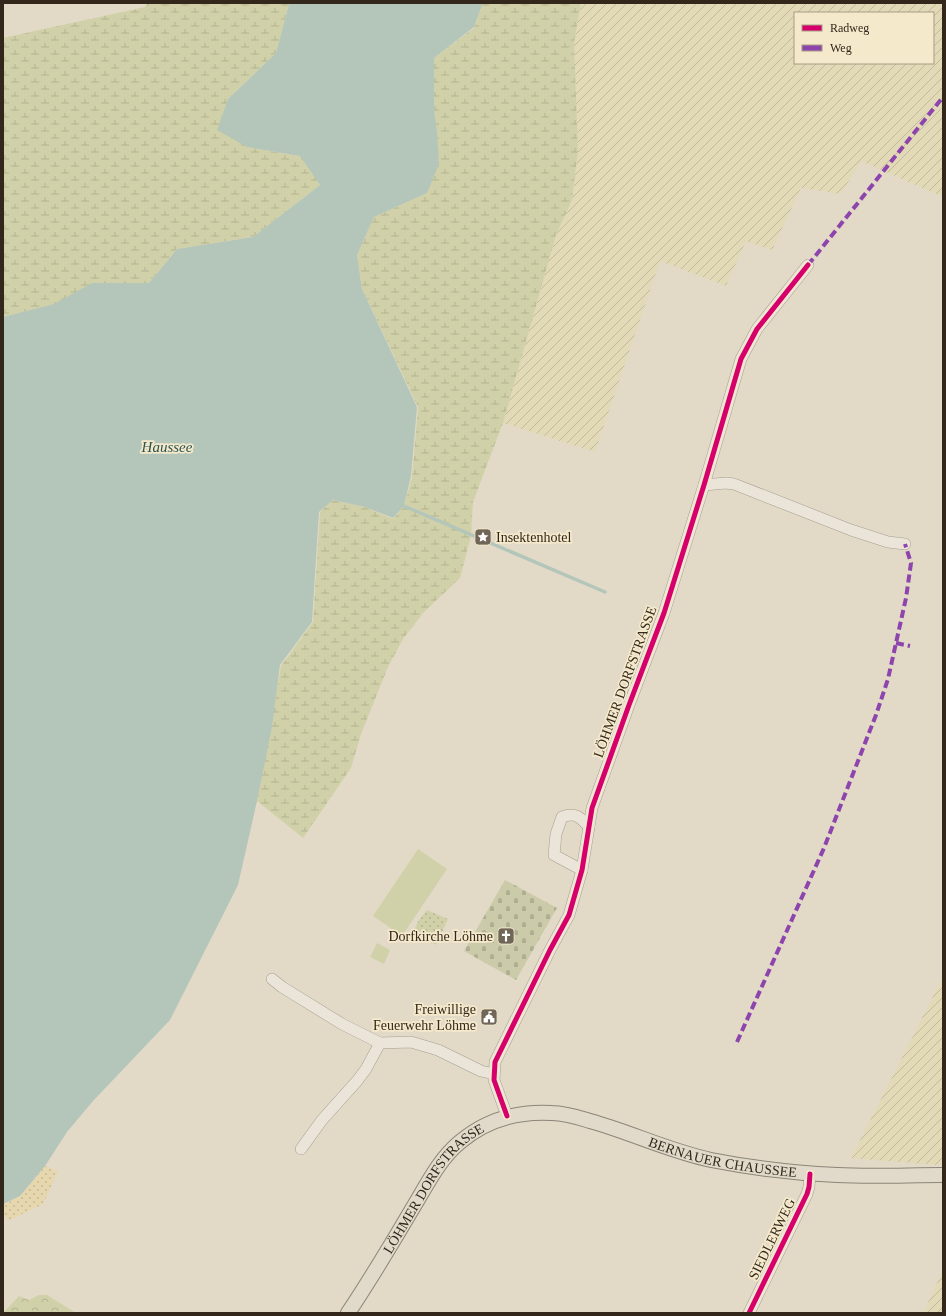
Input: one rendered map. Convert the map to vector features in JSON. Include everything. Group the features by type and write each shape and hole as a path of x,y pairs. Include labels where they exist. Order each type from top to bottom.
{"main road":[{"name":"BERNAUER CHAUSSEE","path":"507,1116 533,1112 568,1115 605,1125 675,1150 710,1160 776,1170 839,1176 943,1175"},
{"name":"LÖHMER DORFSTRASSE","path":"348,1313 448,1153 461,1140 477,1129 507,1116"}],"street":[{"name":"LÖHMER DORFSTRASSE","path":"507,1116 498,1092 494,1074 496,1062 550,950 569,915 582,870 592,808 664,613 704,485 731,391 745,350 757,329 808,265"},
{"path":"704,485 726,483 734,484 851,530 888,542 904,544"},
{"path":"582,870 554,855 556,834 562,817 570,814 580,817 589,827"},
{"path":"272,979 282,987 342,1024 380,1043 411,1042 438,1050 481,1070 494,1074"},
{"path":"301,1149 322,1120 357,1082 380,1043"},
{"name":"SIEDLERWEG","path":"749,1313 807,1194 810,1174"}],"shaded area":[{"path":"581,3 943,3 943,197 861,161 841,194 801,188 772,250 746,241 726,286 660,261 595,452 503,423 556,235 572,200 578,150 574,43"},
{"path":"943,977 943,1165 851,1158"},
{"path":"943,1270 943,1313 923,1313"}],"green space":[{"path":"148,3 290,3 276,53 228,99 247,147 301,156 320,185 253,237 177,249 149,283 3,317 3,38 145,7"},
{"path":"483,3 581,3 574,43 578,150 572,200 556,235 503,423 473,502 471,536 460,578 424,612 403,639 388,667 361,734 351,768 303,838 257,801 281,666 313,622 320,512 333,500 365,507 393,519 404,506 412,477 418,407 362,289 357,255 374,217 427,193 437,131 434,109 434,58 474,28"},
{"path":"418,849 447,869 402,936 373,916"},
{"path":"505,880 557,908 516,980 464,951"},
{"path":"427,910 448,919 436,945 413,932 419,920"},
{"path":"377,943 390,950 384,964 370,957"},
{"path":"39,1295 47,1295 76,1313 3,1313 19,1296 29,1300"}],"sand":[{"path":"45,1166 58,1171 43,1204 8,1221 3,1212 3,1205 20,1196"}],"water":[{"name":"Haussee","path":"290,3 483,3 474,27 434,58 434,109 439,164 427,193 374,217 357,255 362,289 417,407 411,476 404,506 393,518 365,507 333,500 319,512 312,622 280,665 272,727 238,885 170,1020 93,1101 67,1132 45,1166 20,1196 3,1204 3,317 54,304 92,283 149,283 177,249 253,237 320,185 300,156 247,147 217,130 228,99 276,53"}],"waterway":[{"path":"404,506 605,592"}],"marked path":[{"path":"808,265 943,97"},
{"path":"737,1042 824,848 876,715 888,679 906,598 911,563 905,544"},
{"path":"896,643 910,646"}],"cycle path":[{"path":"507,1116 494,1080 495,1062 550,950 569,915 582,870 592,808 664,613 741,359 757,329 808,265"},
{"path":"749,1313 807,1194 810,1174"}],"place":[{"name":"Insektenhotel","path":"483,537"},
{"name":"Dorfkirche Löhme","path":"506,936"},
{"name":"Freiwillige Feuerwehr Löhme","path":"489,1017"}]}
